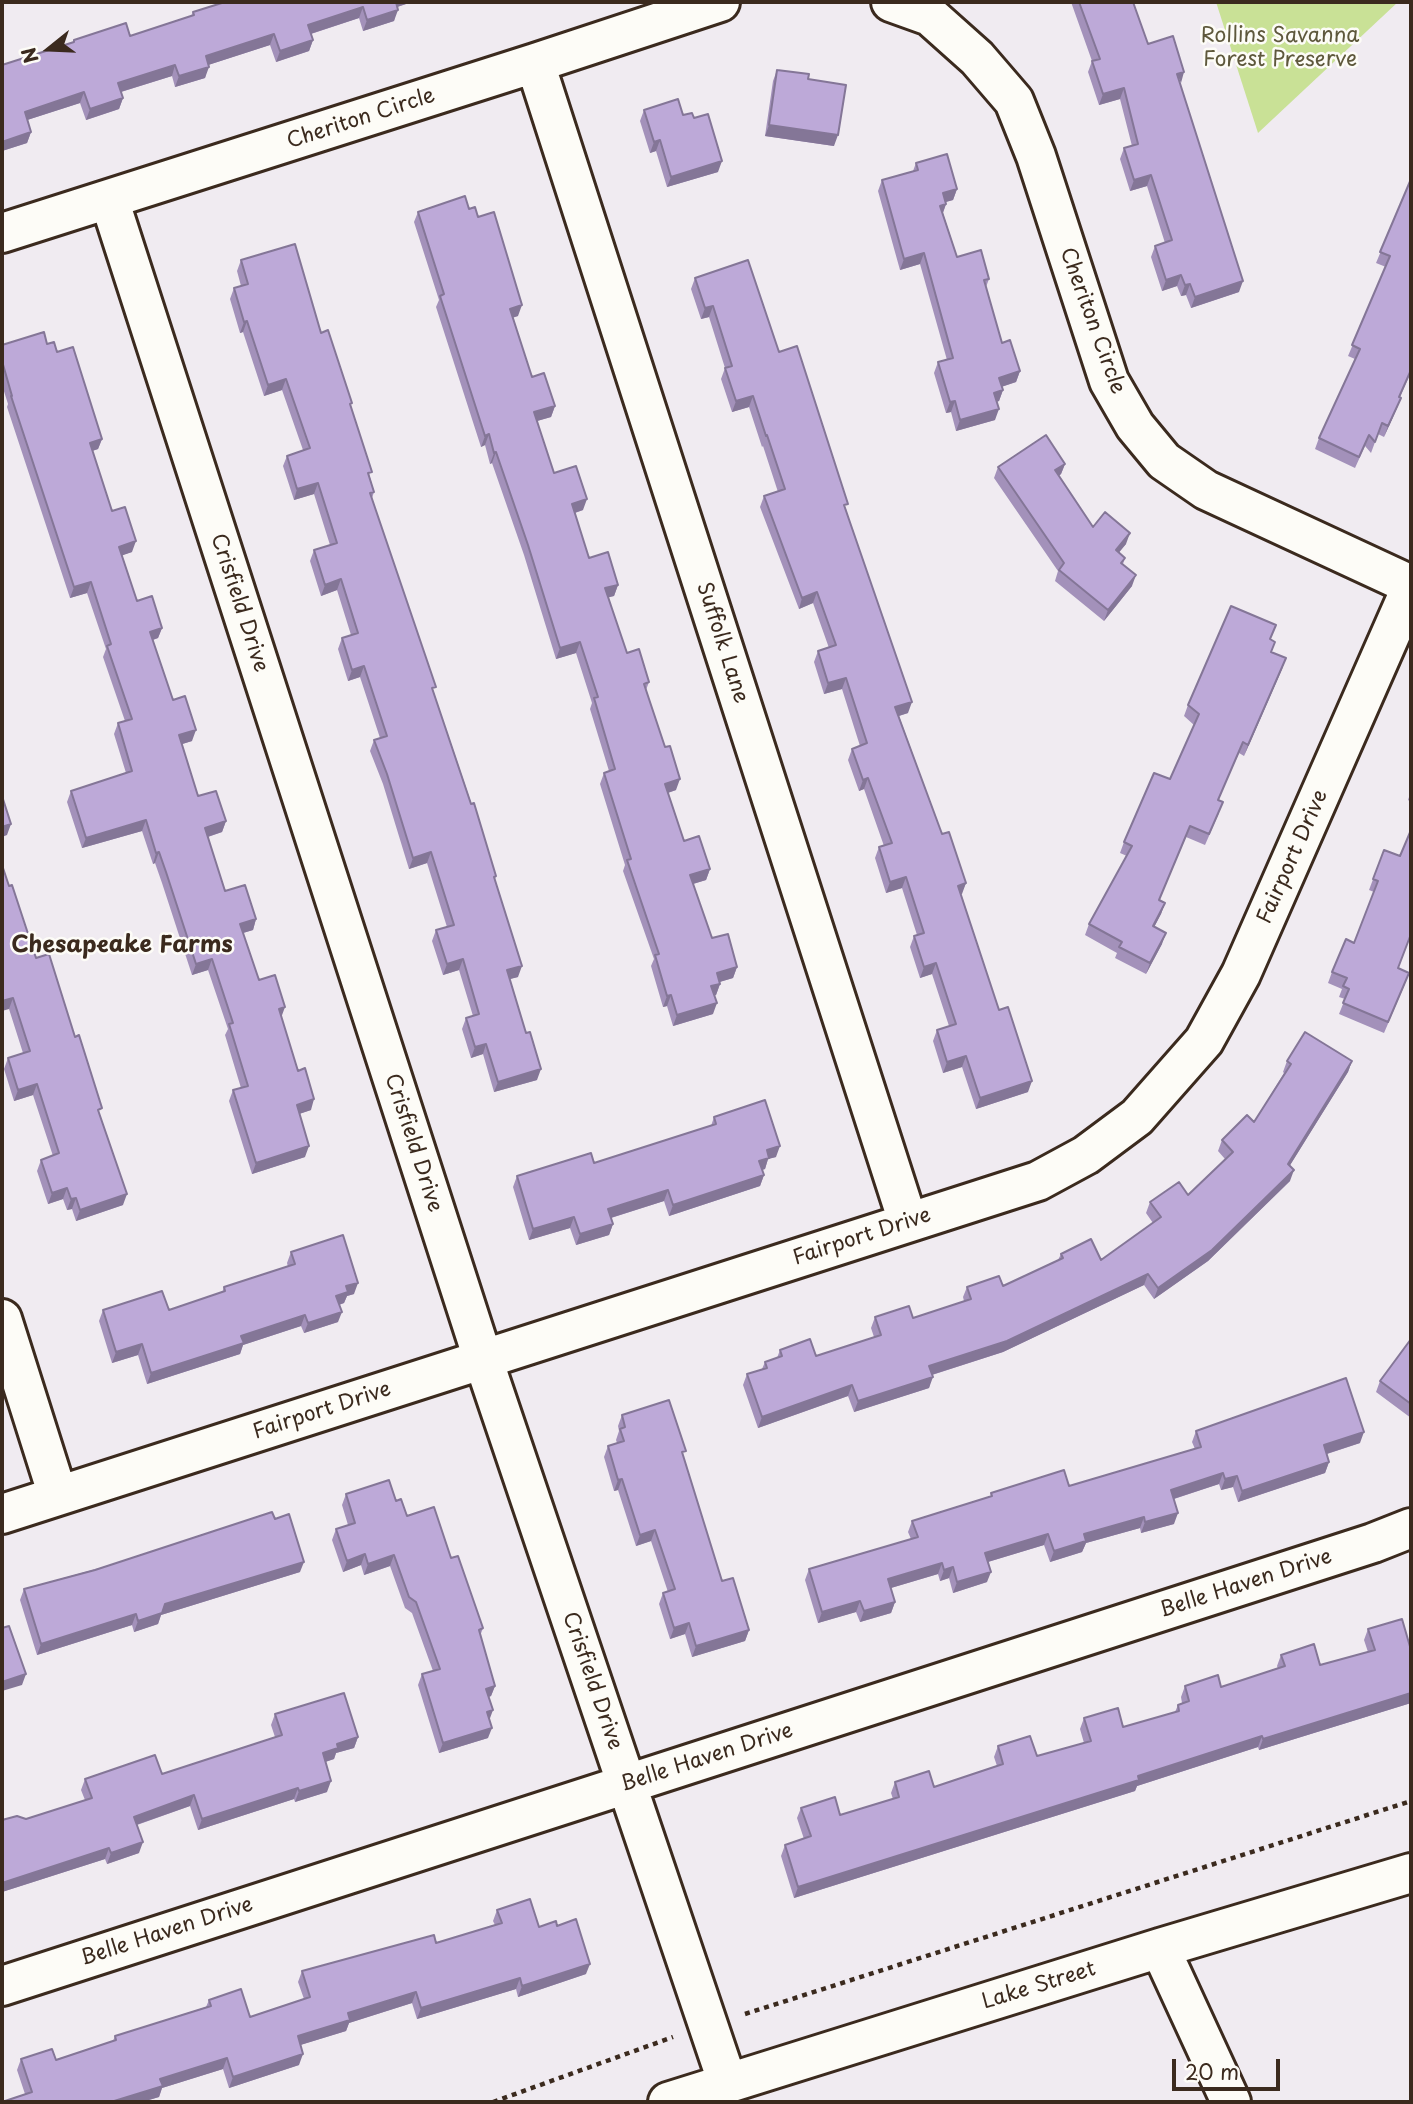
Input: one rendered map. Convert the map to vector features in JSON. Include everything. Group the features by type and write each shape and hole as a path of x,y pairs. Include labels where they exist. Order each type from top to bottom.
{"street":[{"name":"Cheriton Circle","path":"2,233 720,2"},
{"name":"Cheriton Circle","path":"891,2 930,16 977,58 1014,101 1036,156 1109,381 1135,426 1164,461 1206,490 1411,586"},
{"name":"Suffolk Lane","path":"535,63 908,1222"},
{"name":"Crisfield Drive","path":"109,199 483,1359 728,2084"},
{"name":"Fairport Drive","path":"2,1514 1038,1181 1086,1156 1137,1117 1204,1041 1241,974 1411,586"},
{"path":"2,1319 58,1496"},
{"name":"Belle Haven Drive","path":"2,1986 1373,1543 1411,1528"},
{"name":"Lake Street","path":"668,2102 1160,1948 1411,1873"},
{"path":"1160,1948 1230,2102"}],"path":[{"path":"493,2102 709,2026 1411,1801"}],"green space":[{"name":"Rollins Savanna Forest Preserve","path":"1216,2 1398,2 1258,133"}],"building":[{"path":"225,2 396,2 398,10 367,20 363,7 308,25 313,40 280,51 274,34 206,56 209,67 179,76 175,65 118,83 123,98 90,109 84,92 25,112 31,132 2,142 2,65 126,23 130,36"},
{"path":"1079,2 1133,2 1148,44 1173,36 1184,72 1177,74 1243,281 1195,297 1190,284 1185,285 1181,275 1166,280 1155,246 1172,240 1151,175 1134,180 1124,148 1138,144 1124,88 1103,94 1092,61 1100,59"},
{"path":"777,70 809,74 808,79 846,85 838,135 769,125"},
{"path":"678,99 683,115 692,113 694,118 708,114 722,161 671,177 660,140 654,142 644,110"},
{"path":"947,154 957,189 943,193 946,204 940,206 957,257 981,250 989,279 984,280 1002,343 1010,340 1020,371 999,378 1003,390 994,393 999,409 960,420 955,401 950,402 938,362 953,358 924,253 904,259 882,180 918,170 916,163"},
{"path":"1411,179 1411,370 1388,426 1382,423 1375,442 1369,435 1359,457 1319,438 1360,349 1352,345 1390,256 1380,252"},
{"path":"465,196 469,209 475,207 478,217 494,212 522,305 510,309 532,377 544,373 555,406 534,412 554,473 576,466 587,499 572,504 589,558 608,552 618,585 605,588 627,653 639,649 649,682 644,684 665,747 670,746 680,779 665,784 684,841 699,836 710,869 690,875 712,938 728,934 737,967 717,973 720,984 711,986 717,1003 677,1015 671,995 667,996 655,955 659,954 627,860 631,859 604,773 615,769 594,698 598,697 580,642 560,648 496,452 494,453 489,434 485,436 440,296 444,294 418,212"},
{"path":"295,244 321,333 328,330 352,403 350,404 372,472 368,473 374,492 370,493 436,687 432,688 471,804 474,803 522,966 507,970 526,1033 530,1032 541,1069 498,1082 486,1044 475,1047 466,1018 479,1014 463,959 447,964 436,930 454,925 431,852 413,858 374,740 387,736 364,666 352,670 342,638 358,633 341,579 325,585 314,550 337,543 318,483 297,489 287,456 310,448 286,379 268,385 234,288 248,284 241,260"},
{"path":"748,260 779,352 797,346 848,504 844,505 912,702 895,707 942,834 949,832 966,883 958,886 999,1010 1008,1007 1032,1081 980,1098 966,1056 947,1062 937,1030 956,1024 936,963 924,967 914,936 924,933 906,877 890,882 879,847 892,843 868,778 863,780 852,749 867,743 846,678 828,683 818,651 836,645 817,592 802,598 764,496 785,489 767,435 753,396 736,401 725,368 732,366 713,306 705,308 695,278"},
{"path":"44,332 47,344 54,342 57,352 73,347 102,439 90,443 112,511 125,507 136,541 119,547 137,601 152,596 162,628 150,632 173,700 185,696 196,730 179,735 198,796 216,791 226,821 205,828 225,891 245,885 256,919 240,924 259,980 275,975 285,1007 279,1009 298,1071 305,1068 314,1099 297,1105 309,1146 256,1163 233,1090 248,1086 229,1024 233,1023 212,959 196,964 146,820 86,838 71,791 132,771 118,723 132,719 107,646 111,644 91,582 74,587 2,361 2,345"},
{"path":"1046,435 1065,464 1055,470 1093,527 1105,512 1130,533 1116,550 1125,558 1121,563 1136,575 1108,610 1059,570 1064,563 998,467"},
{"path":"1231,606 1276,625 1270,639 1275,642 1271,652 1286,658 1248,745 1243,742 1218,800 1223,802 1209,834 1190,826 1159,900 1165,903 1153,926 1166,933 1150,963 1119,947 1122,942 1089,924 1132,846 1124,842 1154,773 1170,779 1199,714 1188,705"},
{"path":"2,796 11,824 2,827"},
{"path":"1411,830 1411,934 1398,968 1409,973 1388,1022 1343,1003 1349,989 1343,986 1347,978 1332,972 1346,939 1354,943 1378,881 1373,879 1384,850 1400,856"},
{"path":"2,865 9,886 12,885 36,958 49,954 75,1037 79,1035 102,1108 98,1110 127,1194 80,1210 76,1198 71,1199 67,1188 52,1193 41,1160 59,1153 37,1084 18,1090 8,1058 30,1051 13,998 2,1001"},
{"path":"1305,1032 1352,1061 1288,1164 1294,1170 1212,1250 1158,1288 1148,1274 1007,1341 929,1366 933,1377 858,1401 852,1385 762,1417 747,1374 767,1368 765,1362 782,1356 780,1350 810,1339 816,1356 881,1335 875,1317 909,1306 913,1318 971,1299 967,1287 999,1276 1003,1286 1063,1258 1061,1254 1091,1239 1101,1260 1161,1217 1150,1202 1179,1182 1188,1195 1233,1152 1222,1140 1247,1115 1254,1122 1291,1064 1287,1061"},
{"path":"765,1100 780,1146 767,1150 769,1158 759,1161 764,1175 673,1205 668,1190 608,1209 613,1224 580,1234 574,1217 533,1229 517,1176 591,1153 594,1163 716,1124 714,1117"},
{"path":"343,1235 358,1283 346,1286 348,1292 336,1296 342,1312 308,1323 305,1315 241,1336 244,1343 151,1373 142,1344 116,1352 103,1310 162,1291 169,1310 225,1291 224,1287 295,1264 291,1252"},
{"path":"1411,1339 1411,1404 1380,1381"},
{"path":"1346,1378 1364,1432 1324,1445 1329,1462 1242,1491 1237,1476 1225,1479 1223,1473 1171,1490 1178,1513 1145,1522 1144,1517 1084,1534 1086,1541 1054,1551 1048,1534 985,1553 991,1572 957,1582 953,1567 944,1570 942,1563 888,1579 895,1602 864,1611 860,1601 822,1612 809,1569 918,1537 912,1521 1064,1470 1069,1486 1201,1447 1196,1431"},
{"path":"669,1400 686,1451 682,1452 722,1581 733,1578 749,1630 696,1646 689,1623 674,1628 663,1593 675,1589 655,1530 640,1535 608,1446 624,1441 620,1429 625,1427 622,1415"},
{"path":"389,1480 396,1501 401,1499 407,1516 434,1507 451,1558 458,1556 483,1628 479,1630 495,1686 486,1689 493,1710 487,1712 492,1728 443,1743 422,1674 440,1669 416,1602 409,1597 394,1555 368,1564 365,1554 347,1561 336,1529 355,1523 346,1494"},
{"path":"272,1512 275,1519 289,1514 304,1562 165,1604 162,1613 138,1621 136,1614 41,1644 24,1589 95,1570"},
{"path":"1402,1619 1411,1650 1411,1693 1263,1739 1262,1736 1138,1776 1139,1780 798,1887 785,1845 811,1836 801,1808 835,1797 840,1815 899,1797 895,1782 929,1771 934,1787 1003,1764 998,1746 1030,1736 1037,1756 1091,1741 1084,1718 1118,1708 1123,1727 1179,1711 1178,1705 1189,1701 1185,1686 1218,1675 1221,1687 1285,1666 1281,1655 1314,1644 1320,1665 1375,1650 1368,1629"},
{"path":"9,1626 26,1674 2,1682 2,1628"},
{"path":"344,1693 358,1737 337,1744 338,1748 323,1753 331,1781 299,1791 298,1788 202,1819 194,1795 134,1817 143,1842 111,1853 109,1848 2,1883 2,1820 17,1816 26,1819 92,1798 85,1779 155,1755 162,1774 282,1735 275,1714"},
{"path":"530,1899 539,1927 556,1921 557,1926 576,1919 590,1964 522,1986 520,1978 421,2008 416,1992 348,2013 350,2020 298,2036 303,2054 233,2077 227,2058 160,2079 163,2086 111,2102 2,2102 32,2092 21,2059 52,2049 56,2060 116,2040 115,2036 211,2006 209,2000 241,1989 250,2017 310,1997 302,1971 434,1935 436,1943 502,1923 497,1910"}],"district":[{"name":"Chesapeake Farms","path":"122,946"}]}
